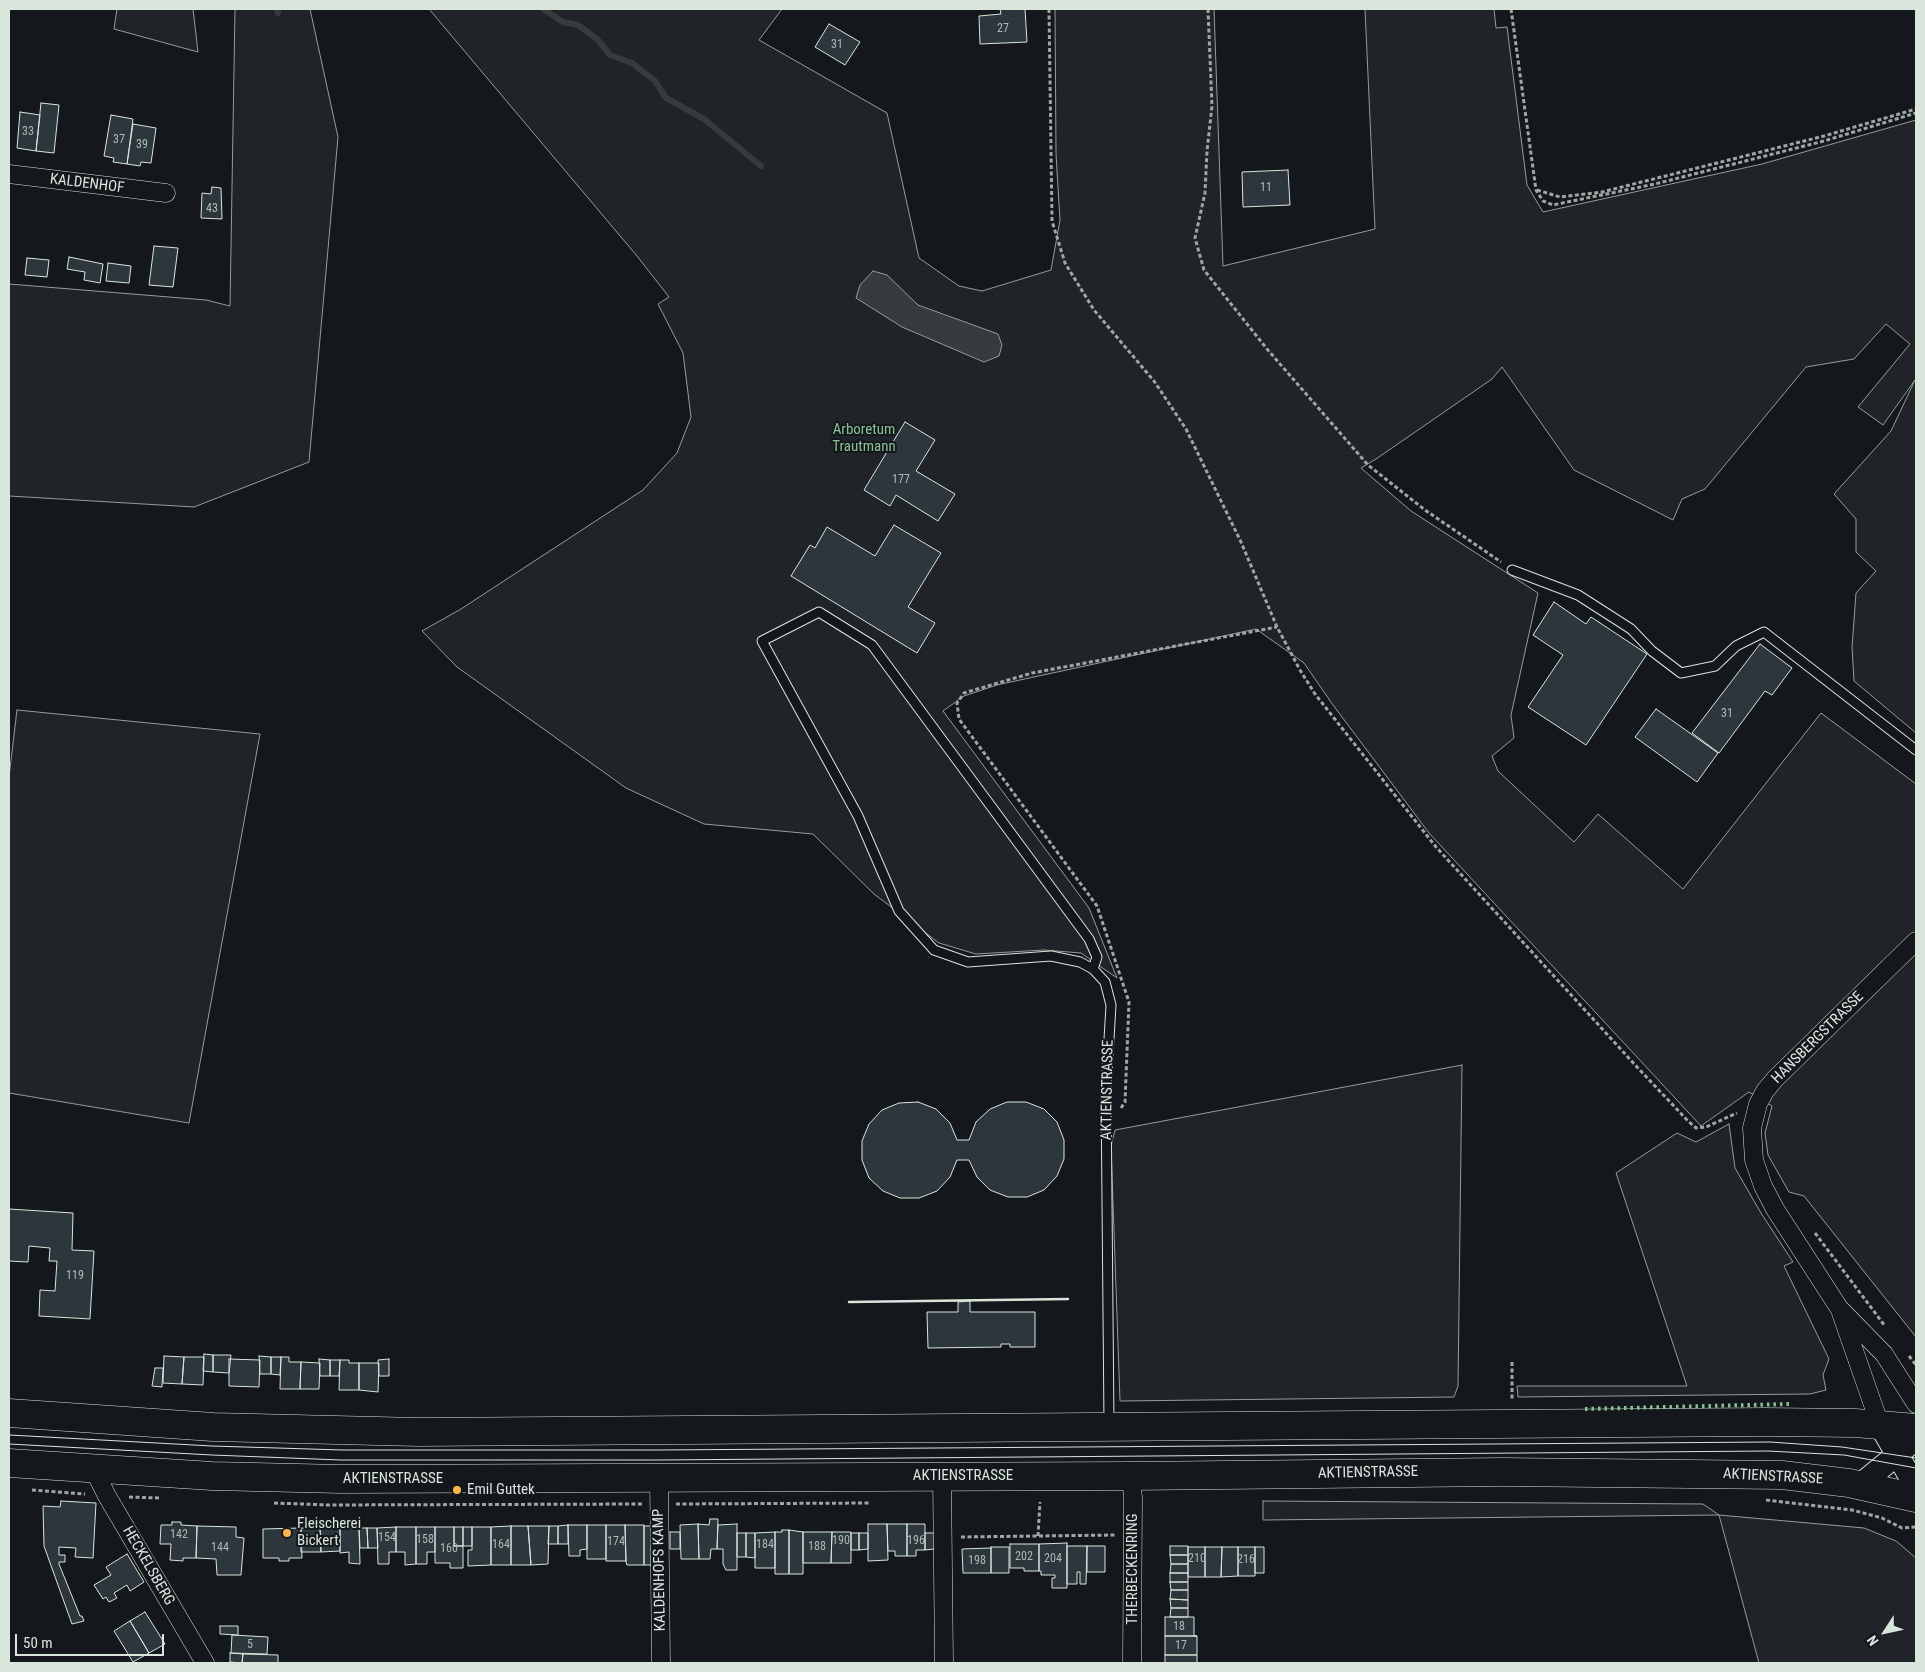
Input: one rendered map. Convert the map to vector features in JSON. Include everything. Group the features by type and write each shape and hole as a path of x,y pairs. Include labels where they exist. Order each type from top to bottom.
{"main road":[{"path":"9,1413 213,1426 418,1432 1765,1422 1855,1423 1916,1428"},
{"name":"AKTIENSTRASSE","path":"9,1463 212,1476 341,1479 1131,1476 1503,1472 1782,1474 1860,1485 1916,1498"}],"street":[{"name":"KALDENHOF","path":"9,174 166,193"},
{"name":"HANSBERGSTRASSE","path":"1916,941 1775,1079 1765,1091 1758,1104 1752,1128 1754,1160 1763,1186 1839,1308 1884,1354 1916,1404"},
{"name":"HANSBERGSTRASSE","path":"1839,1308 1880,1425"},
{"path":"1880,1425 1916,1487"},
{"path":"1860,1485 1916,1439"},
{"name":"HECKELSBERG","path":"93,1468 107,1496 206,1663"},
{"path":"942,1476 944,1663"},
{"name":"THERBECKENRING","path":"1131,1476 1133,1534 1132,1663"},
{"name":"KALDENHOFS KAMP","path":"659,1478 661,1663"}],"lane":[{"path":"1512,570 1578,595 1630,629 1652,651 1681,673 1715,666 1736,646 1764,632 1916,750"},
{"path":"819,612 872,645 1089,939 1097,957 1093,969 1080,962 1051,956 968,962 934,950 899,911 858,816 762,641 819,612"},
{"name":"AKTIENSTRASSE","path":"1093,969 1105,982 1111,1005 1106,1090 1109,1427"}],"path":[{"path":"1049,9 1052,221 1066,263 1094,310 1154,381 1186,429 1240,542 1277,627 1300,670 1316,694 1436,847 1688,1121 1696,1128 1706,1127 1758,1104"},
{"path":"1208,9 1212,106 1205,193 1195,238 1204,270 1267,349 1368,465 1425,510 1512,570"},
{"path":"1511,9 1536,190 1544,201 1553,204 1598,196 1824,141 1916,113"},
{"path":"1536,190 1560,198 1602,192 1824,136 1916,109"},
{"path":"1107,1127 1126,1102 1129,1002 1097,906 960,719 957,703 964,693 1032,673 1277,627"},
{"path":"1814,1231 1888,1329"},
{"path":"1905,1350 1916,1365"},
{"path":"1512,1362 1512,1424"},
{"path":"27,1490 107,1496"},
{"name":"AKTIENSTRASSE","path":"1760,1500 1852,1510 1882,1518 1902,1528 1916,1527"},
{"path":"1038,1536 1040,1502"},
{"path":"942,1537 1133,1534"}],"green space":[{"path":"117,9 193,9 198,52 114,29"},
{"path":"235,9 310,9 338,137 309,462 194,507 9,496 9,284 206,300 230,306"},
{"name":"Arboretum Trautmann","path":"429,9 782,9 759,40 887,113 919,258 959,286 982,291 1051,270 1060,220 1056,154 1055,9 1214,9 1223,266 1375,229 1365,9 1494,9 1496,28 1507,27 1527,185 1543,212 1762,164 1916,120 1916,733 1854,681 1852,647 1856,593 1876,571 1856,552 1856,519 1834,494 1891,431 1915,380 1883,425 1858,407 1910,344 1886,324 1854,359 1806,367 1705,489 1682,499 1673,520 1574,470 1502,367 1492,379 1361,468 1411,511 1538,593 1511,715 1514,738 1492,756 1498,771 1574,842 1598,814 1683,889 1821,713 1916,784 1916,1337 1804,1196 1789,1192 1768,1155 1765,1133 1772,1106 1749,1092 1701,1126 1429,833 1333,705 1304,663 1256,629 997,685 964,696 943,711 1089,908 1117,978 1081,953 1044,950 976,954 939,943 874,894 813,834 704,824 626,788 457,667 422,631 461,609 643,490 677,453 691,417 683,353 658,304 669,297 637,256"},
{"path":"17,710 260,734 189,1123 9,1093 9,777"},
{"path":"1462,1065 1458,1386 1454,1397 1120,1401 1111,1146 1115,1130"},
{"path":"1729,1124 1735,1168 1761,1213 1793,1262 1784,1266 1829,1359 1823,1375 1826,1390 1810,1394 1518,1397 1517,1386 1687,1386 1616,1173 1677,1133 1696,1142"},
{"path":"1263,1501 1703,1504 1719,1515 1263,1520"},
{"path":"1719,1515 1864,1528 1896,1541 1916,1558 1916,1663 1759,1663"}],"shaded area":[{"path":"873,271 887,275 918,305 998,334 1002,345 999,356 984,362 902,327 856,298 860,285"}],"building":[{"path":"1000,9 1025,9 1027,42 980,44 979,16 1001,14"},
{"path":"829,24 860,42 845,65 815,47"},
{"path":"41,103 59,105 54,153 36,151"},
{"path":"20,112 40,115 36,151 17,148"},
{"path":"111,115 133,119 127,164 113,162 114,158 104,156"},
{"path":"133,124 156,128 151,163 141,162 140,166 127,164"},
{"path":"1288,170 1290,205 1243,207 1242,172"},
{"path":"212,187 221,188 222,219 201,218 202,193 211,194"},
{"path":"154,246 178,248 173,287 149,285"},
{"path":"69,257 103,264 100,283 84,280 85,272 67,269"},
{"path":"27,258 49,260 47,277 25,275"},
{"path":"108,263 131,266 129,283 106,281"},
{"path":"905,422 935,440 916,471 955,494 938,521 896,495 890,506 864,490"},
{"path":"894,525 941,553 908,607 935,623 917,653 791,576 810,545 815,548 827,527 875,556"},
{"path":"1554,602 1586,624 1591,617 1647,654 1586,745 1528,707 1563,655 1533,635"},
{"path":"1760,644 1792,668 1772,695 1765,691 1719,753 1692,733"},
{"path":"1656,709 1718,753 1697,782 1635,737"},
{"path":"918,1102 936,1109 950,1123 957,1140 969,1140 976,1122 990,1109 1007,1102 1026,1102 1044,1109 1057,1122 1064,1140 1064,1159 1057,1176 1044,1190 1027,1197 1008,1197 990,1190 977,1177 969,1160 957,1160 950,1177 937,1191 919,1198 900,1198 883,1191 869,1178 862,1160 862,1141 869,1124 882,1110 899,1103"},
{"path":"9,1209 73,1213 72,1250 94,1251 90,1319 39,1316 40,1290 55,1291 57,1261 49,1261 50,1248 29,1246 28,1262 9,1261"},
{"path":"970,1301 970,1312 1035,1312 1035,1347 1010,1347 1010,1344 1001,1344 1001,1347 928,1348 927,1312 958,1312 958,1302"},
{"path":"204,1354 213,1355 213,1372 203,1371"},
{"path":"213,1355 231,1355 229,1373 213,1372"},
{"path":"164,1356 184,1357 182,1384 163,1383"},
{"path":"259,1356 271,1357 271,1374 260,1374"},
{"path":"184,1357 204,1357 203,1385 182,1384"},
{"path":"271,1357 281,1357 280,1375 271,1374"},
{"path":"281,1357 289,1357 289,1362 301,1362 300,1389 280,1389"},
{"path":"229,1359 260,1360 259,1387 229,1386"},
{"path":"319,1359 330,1360 330,1376 320,1376"},
{"path":"389,1359 389,1376 379,1376 378,1360"},
{"path":"330,1360 340,1360 339,1376 330,1376"},
{"path":"340,1360 349,1360 349,1363 359,1363 359,1390 339,1390"},
{"path":"301,1362 320,1363 319,1389 300,1389"},
{"path":"359,1363 379,1363 378,1392 359,1390"},
{"path":"155,1368 163,1368 162,1387 152,1386"},
{"path":"61,1501 96,1503 93,1558 75,1557 76,1548 59,1547 59,1555 65,1555 65,1562 59,1562 59,1564 80,1616 82,1616 84,1621 72,1624 44,1546 43,1506 60,1507"},
{"path":"710,1519 718,1519 717,1549 711,1549 710,1559 699,1559 698,1524 709,1525"},
{"path":"172,1522 181,1522 181,1525 197,1526 196,1558 183,1558 183,1561 170,1560 171,1544 160,1544 161,1525 172,1525"},
{"path":"698,1524 699,1559 681,1559 680,1525"},
{"path":"737,1524 737,1570 726,1570 723,1564 723,1549 717,1549 718,1525"},
{"path":"868,1524 887,1524 888,1560 868,1561"},
{"path":"887,1524 907,1524 907,1556 895,1556 895,1551 888,1551"},
{"path":"907,1524 925,1524 925,1550 916,1550 916,1556 907,1556"},
{"path":"568,1525 587,1525 587,1549 580,1550 580,1556 569,1556"},
{"path":"568,1525 568,1544 558,1544 558,1526"},
{"path":"587,1525 606,1525 606,1559 587,1559"},
{"path":"606,1525 625,1525 626,1561 606,1561"},
{"path":"625,1525 644,1525 644,1565 627,1565"},
{"path":"197,1526 236,1527 236,1537 244,1538 241,1575 217,1575 216,1559 196,1558"},
{"path":"511,1526 511,1565 491,1565 491,1527"},
{"path":"511,1526 528,1526 531,1565 511,1565"},
{"path":"528,1526 549,1526 548,1564 531,1565"},
{"path":"549,1526 558,1526 558,1544 548,1544"},
{"path":"644,1526 654,1526 654,1565 644,1565"},
{"path":"396,1527 396,1552 389,1552 389,1564 378,1564 377,1528"},
{"path":"396,1527 416,1527 416,1564 405,1565 405,1552 396,1552"},
{"path":"416,1527 435,1527 435,1552 427,1552 427,1564 416,1564"},
{"path":"435,1527 454,1527 454,1546 463,1546 463,1568 450,1568 450,1563 435,1563"},
{"path":"454,1527 463,1527 463,1546 454,1546"},
{"path":"463,1527 472,1527 472,1546 463,1546"},
{"path":"472,1527 491,1527 491,1565 468,1566 468,1550 472,1550"},
{"path":"301,1528 302,1558 289,1558 289,1561 279,1561 279,1558 263,1558 263,1529"},
{"path":"301,1528 320,1528 321,1552 301,1552"},
{"path":"320,1528 340,1528 340,1551 321,1552"},
{"path":"340,1528 359,1528 360,1564 349,1563 349,1552 340,1553"},
{"path":"359,1528 367,1528 368,1548 360,1548"},
{"path":"367,1528 377,1528 378,1548 368,1548"},
{"path":"782,1530 789,1530 789,1574 775,1574 775,1532 782,1532"},
{"path":"789,1530 803,1532 803,1574 789,1574"},
{"path":"670,1532 680,1532 680,1549 670,1549"},
{"path":"775,1532 775,1568 755,1568 755,1533"},
{"path":"803,1532 832,1532 831,1563 803,1563"},
{"path":"832,1532 851,1532 851,1563 831,1563"},
{"path":"737,1533 746,1533 746,1557 737,1557"},
{"path":"746,1533 755,1533 755,1558 746,1557"},
{"path":"851,1533 859,1533 859,1550 851,1550"},
{"path":"859,1533 868,1533 868,1549 859,1550"},
{"path":"925,1533 934,1533 934,1549 925,1550"},
{"path":"1067,1543 1067,1588 1052,1588 1052,1578 1055,1578 1055,1575 1041,1575 1041,1571 1039,1571 1039,1544"},
{"path":"1010,1544 1039,1544 1039,1571 1024,1571 1024,1568 1010,1568"},
{"path":"1067,1546 1087,1546 1086,1584 1080,1584 1080,1572 1077,1572 1077,1584 1067,1584"},
{"path":"1087,1546 1105,1546 1105,1572 1087,1572"},
{"path":"1170,1546 1188,1546 1188,1555 1170,1555"},
{"path":"991,1547 1009,1547 1009,1573 991,1573"},
{"path":"1188,1547 1205,1547 1205,1577 1188,1577"},
{"path":"1205,1547 1222,1547 1221,1577 1205,1577"},
{"path":"1222,1547 1238,1547 1238,1576 1221,1577"},
{"path":"1238,1547 1255,1547 1255,1576 1238,1576"},
{"path":"1255,1547 1264,1547 1264,1573 1255,1573"},
{"path":"991,1548 991,1573 963,1573 962,1549"},
{"path":"127,1554 144,1582 130,1591 127,1585 114,1593 117,1598 109,1602 106,1597 103,1599 94,1585 111,1575 106,1567"},
{"path":"1170,1555 1188,1555 1188,1564 1171,1564"},
{"path":"1171,1564 1188,1564 1188,1573 1170,1573"},
{"path":"1170,1573 1188,1573 1188,1582 1170,1582"},
{"path":"1170,1582 1188,1582 1188,1590 1171,1590"},
{"path":"1171,1590 1188,1590 1188,1600 1170,1599"},
{"path":"1170,1599 1188,1600 1188,1608 1171,1608"},
{"path":"1171,1608 1188,1608 1188,1617 1170,1617"},
{"path":"145,1612 165,1644 149,1653 130,1621"},
{"path":"1165,1617 1194,1617 1194,1636 1165,1636"},
{"path":"130,1621 149,1653 133,1662 114,1631"},
{"path":"220,1626 238,1626 238,1635 220,1634"},
{"path":"232,1635 268,1637 267,1654 231,1653"},
{"path":"1165,1636 1197,1636 1197,1655 1165,1655"},
{"path":"230,1653 243,1654 242,1663 230,1662"},
{"path":"243,1654 278,1655 278,1663 242,1663"},
{"path":"1165,1655 1197,1655 1197,1663 1165,1663"}],"waterway":[{"path":"277,9 278,13"},
{"path":"543,9 563,22 578,25 597,39 610,55 632,63 655,81 666,98 704,119 761,166"}],"tram line":[{"path":"9,1435 212,1446 342,1450 658,1450 1770,1442 1842,1447 1916,1458"},
{"path":"9,1444 341,1460 658,1460 1768,1451 1844,1455 1916,1468"}],"hedge":[{"path":"1585,1409 1790,1404"}],"wall":[{"path":"849,1302 1068,1299"}],"place":[{"name":"Emil Guttek","path":"457,1490"},
{"name":"Fleischerei Bickert","path":"287,1533"}]}
